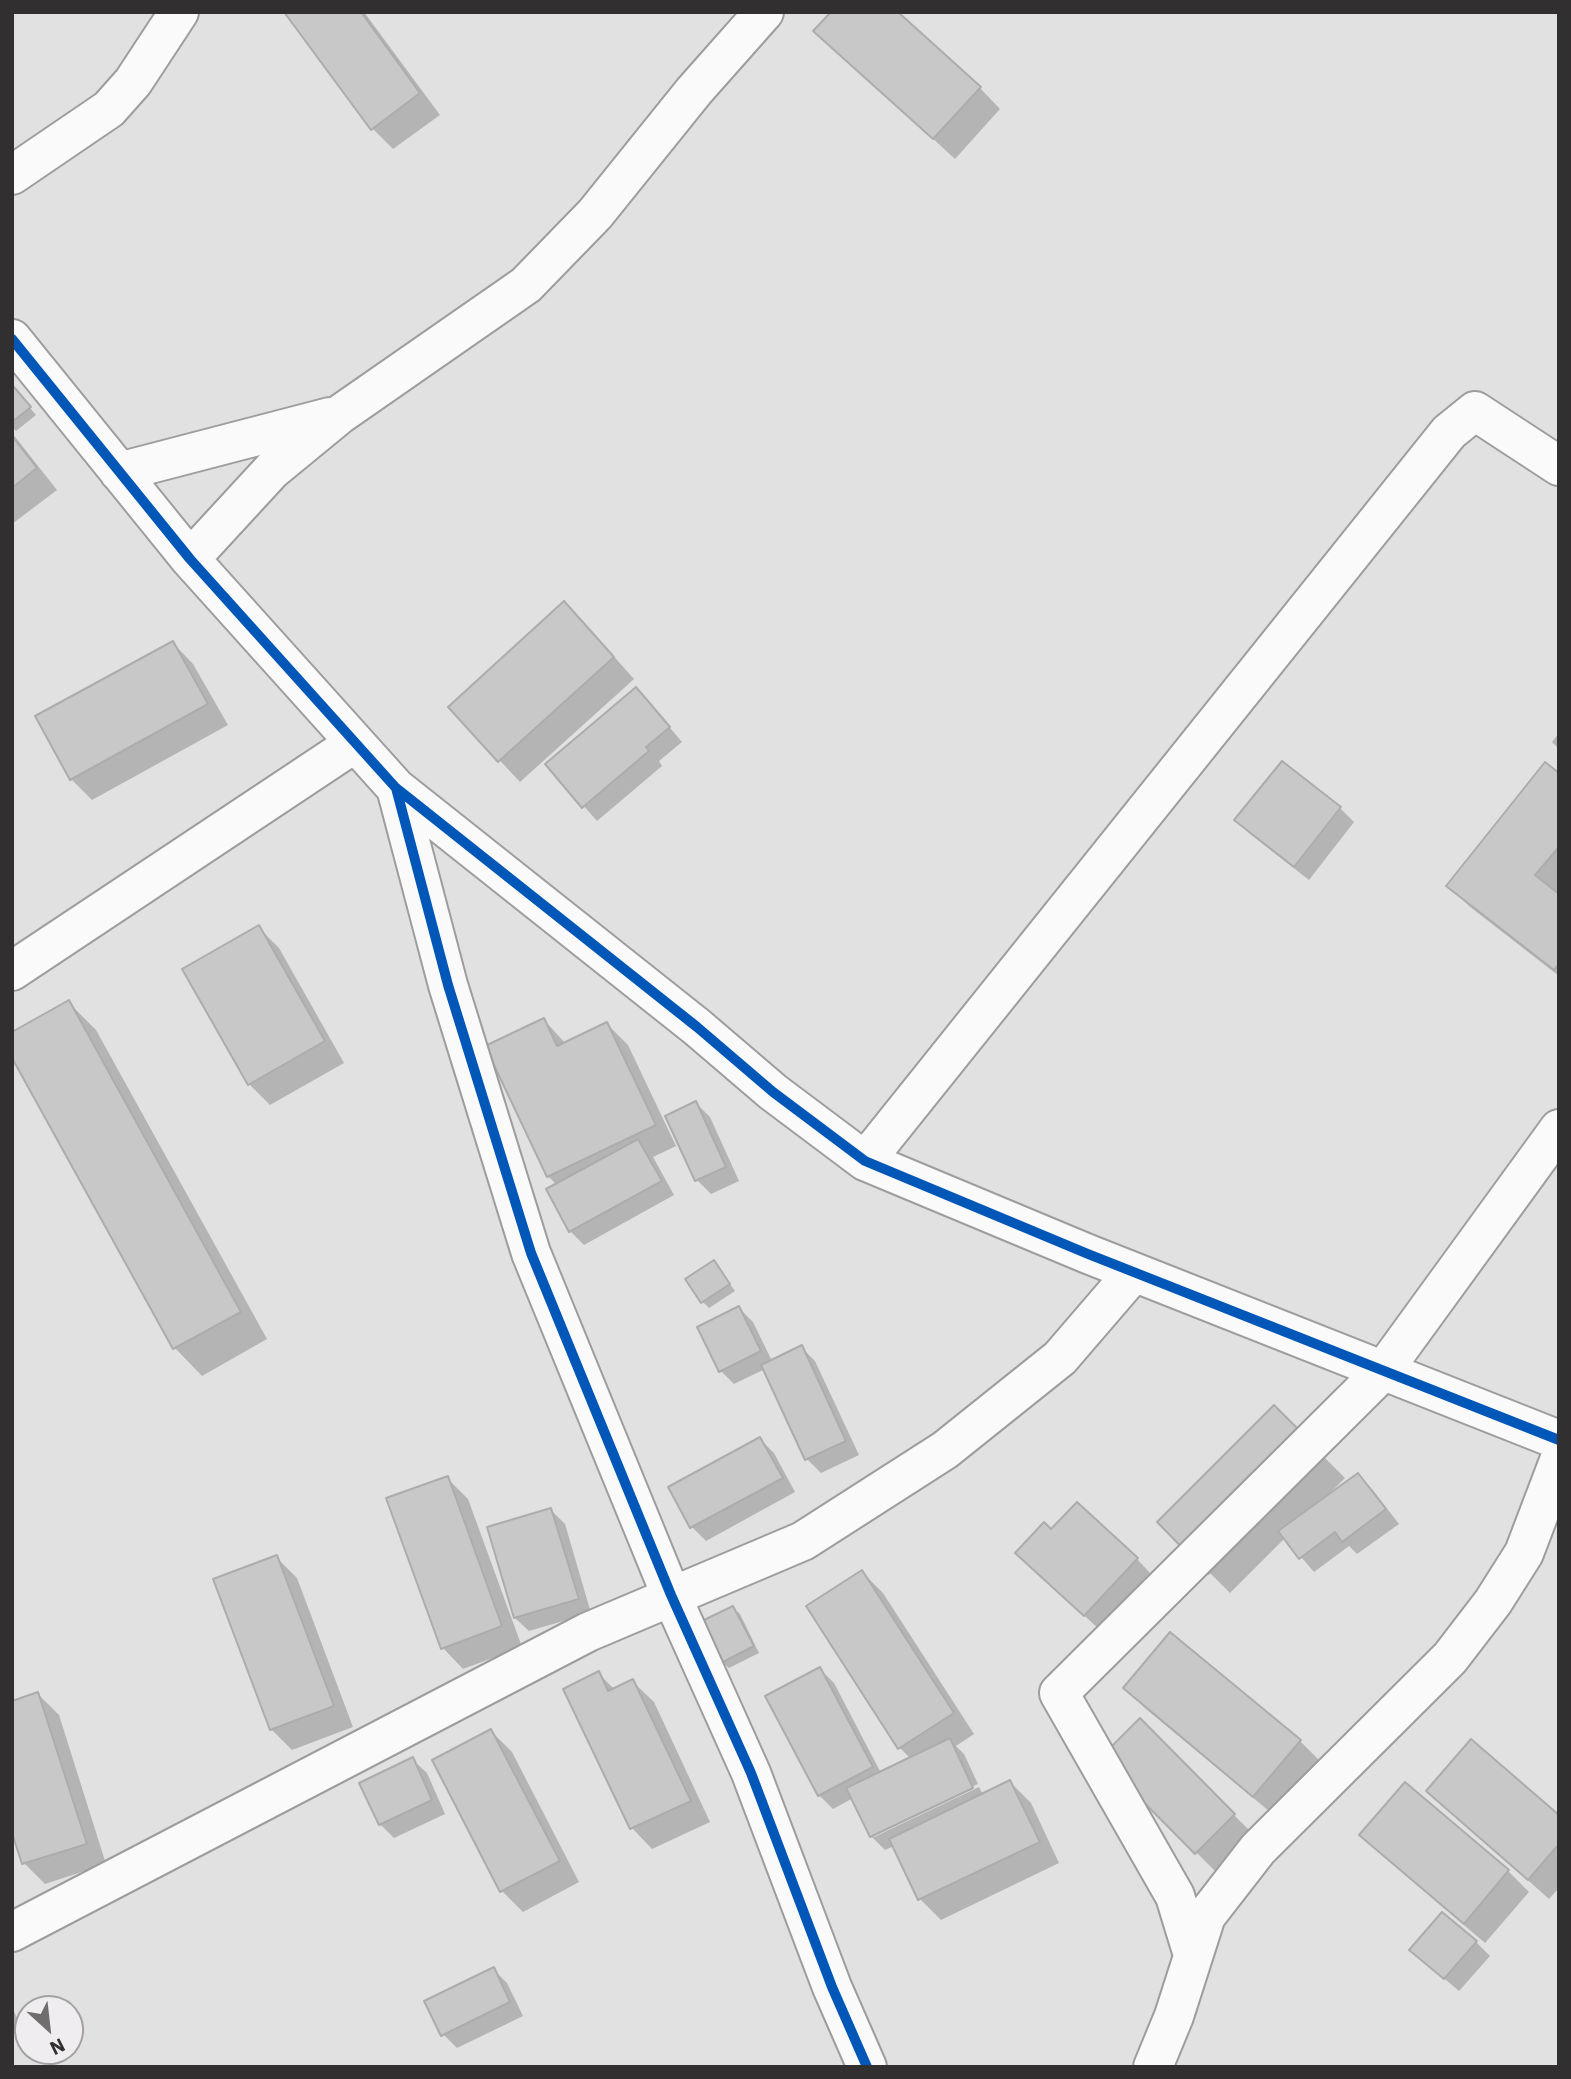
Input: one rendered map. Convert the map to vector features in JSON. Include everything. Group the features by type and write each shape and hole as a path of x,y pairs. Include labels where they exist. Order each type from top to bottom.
{"street":[{"path":"12,175 109,109 134,82 179,12"},
{"path":"190,559 272,470 339,415 526,285 595,214 694,91 764,12"},
{"path":"12,339 190,559 396,789 697,1027 773,1092 865,1161 1134,1272 1559,1440"},
{"path":"865,1161 1448,432 1475,411 1559,466"},
{"path":"120,472 339,415"},
{"path":"12,971 355,743"},
{"path":"396,789 448,985 531,1253 671,1595 751,1773 832,1987 867,2067"},
{"path":"1193,1955 1175,1896 1059,1693 1383,1371 1559,1129"},
{"path":"12,1932 589,1632 803,1541 945,1450 1060,1358 1134,1272"},
{"path":"1153,2067 1174,2016 1206,1916 1258,1849 1450,1658 1493,1602 1524,1553 1559,1461"}],"building":[{"path":"284,12 361,12 420,93 371,130"},
{"path":"831,12 898,12 981,87 933,139 813,31"},
{"path":"14,387 31,407 12,422 12,388"},
{"path":"12,436 37,468 12,488"},
{"path":"564,601 614,657 498,762 448,707"},
{"path":"173,641 208,704 70,780 35,716"},
{"path":"636,687 670,727 646,747 649,751 582,808 545,764"},
{"path":"1282,761 1341,807 1294,867 1234,820"},
{"path":"1545,762 1559,773 1559,847 1535,875 1559,894 1559,964 1554,970 1446,886"},
{"path":"259,925 325,1041 248,1085 182,969"},
{"path":"69,1000 241,1312 173,1349 12,1058 12,1032"},
{"path":"544,1018 557,1046 607,1022 656,1125 547,1177 485,1046"},
{"path":"696,1101 726,1167 695,1181 665,1116"},
{"path":"638,1139 662,1181 569,1232 546,1189"},
{"path":"714,1260 730,1284 701,1303 685,1279"},
{"path":"739,1306 761,1351 719,1372 697,1327"},
{"path":"802,1345 846,1441 805,1460 761,1365"},
{"path":"1274,1405 1325,1456 1208,1574 1157,1522"},
{"path":"760,1437 783,1478 690,1528 668,1487"},
{"path":"1358,1473 1386,1509 1342,1542 1335,1532 1299,1559 1278,1531"},
{"path":"448,1476 502,1626 441,1649 386,1498"},
{"path":"1077,1502 1138,1558 1084,1616 1015,1553 1044,1522 1051,1529"},
{"path":"551,1508 579,1599 514,1618 487,1527"},
{"path":"277,1555 334,1706 270,1730 213,1579"},
{"path":"862,1570 954,1713 898,1749 806,1606"},
{"path":"733,1606 754,1646 721,1663 700,1622"},
{"path":"1170,1632 1301,1740 1253,1797 1123,1688"},
{"path":"820,1667 873,1767 818,1796 765,1696"},
{"path":"599,1671 608,1691 633,1679 691,1801 630,1829 563,1689"},
{"path":"38,1692 87,1844 22,1864 12,1833 12,1701"},
{"path":"1140,1718 1235,1814 1195,1854 1100,1758"},
{"path":"491,1729 560,1861 500,1892 432,1760"},
{"path":"950,1738 973,1788 870,1837 846,1788"},
{"path":"1471,1739 1559,1815 1559,1844 1528,1880 1426,1791"},
{"path":"413,1757 432,1800 379,1825 359,1783"},
{"path":"1010,1780 1040,1842 918,1900 889,1839"},
{"path":"1405,1782 1509,1870 1464,1924 1359,1835"},
{"path":"1442,1912 1477,1941 1444,1979 1409,1950"},
{"path":"494,1967 510,2002 441,2036 424,2001"}],"cycle path":[{"path":"12,339 190,559 396,788 697,1027 773,1092 865,1161 1088,1254 1559,1440"},
{"path":"396,788 448,985 531,1253 671,1595 751,1773 832,1987 867,2067"}]}
